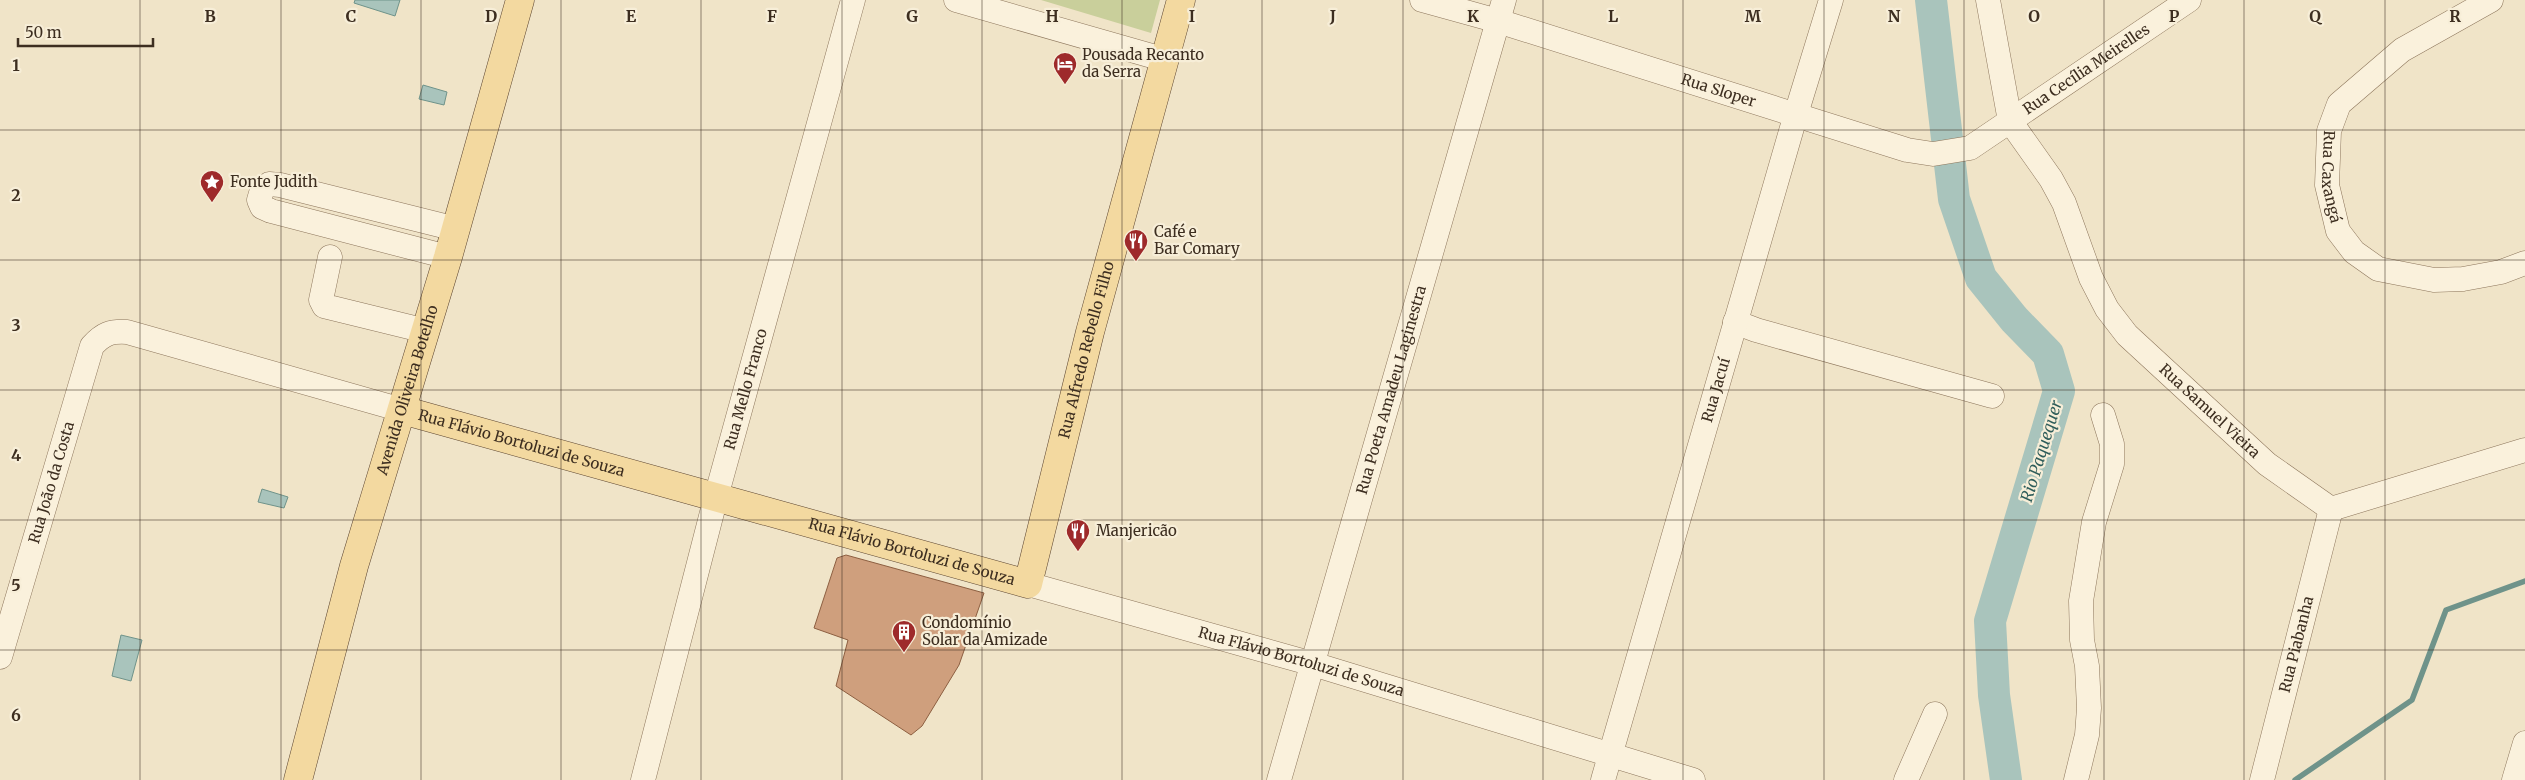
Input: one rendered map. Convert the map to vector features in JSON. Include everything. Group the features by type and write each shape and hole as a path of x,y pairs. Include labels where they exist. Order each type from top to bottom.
{"main road":[{"name":"Avenida Oliveira Botelho","path":"298,780 354,566 448,257 520,0"},
{"name":"Rua Alfredo Rebello Filho","path":"1028,584 1088,341 1181,0"},
{"name":"Rua Flávio Bortoluzi de Souza","path":"402,410 1028,584"}],"street":[{"name":"Rua Mello Franco","path":"643,780 716,497 853,0"},
{"path":"956,0 1166,60"},
{"name":"Rua Sloper","path":"1422,0 1501,10 1796,114 1907,150 1933,154 1970,148 2010,121"},
{"name":"Rua Jacuí","path":"1603,780 1796,114 1832,0"},
{"path":"1988,0 2010,121"},
{"name":"Rua Cecília Meirelles","path":"2010,121 2189,0"},
{"name":"Rua Caxangá","path":"2491,0 2402,50 2339,104 2330,131 2327,185 2338,231 2354,252 2378,269 2434,280 2463,279 2501,272 2525,264"},
{"name":"Rua Poeta Amadeu Laginestra","path":"1279,780 1501,10"},
{"name":"Rua Samuel Vieira","path":"2010,121 2055,187 2077,234 2098,293 2127,334 2267,464 2331,509"},
{"path":"448,257 271,211 262,207 259,200 262,190 269,184 280,185 456,229"},
{"path":"330,257 321,300 324,306 426,331"},
{"path":"1735,322 1756,330 1992,396"},
{"name":"Rua João da Costa","path":"0,657 92,346 103,335 112,331 127,332"},
{"name":"Rua Flávio Bortoluzi de Souza","path":"127,332 402,410"},
{"path":"2076,780 2087,735 2089,708 2087,666 2082,640 2081,601 2094,522 2112,464 2112,444 2103,415"},
{"path":"2331,509 2525,450"},
{"name":"Rua Piabanha","path":"2262,780 2331,509"},
{"name":"Rua Flávio Bortoluzi de Souza","path":"1028,584 1313,664 1609,756 1693,780"},
{"path":"1906,780 1935,714"},
{"path":"2514,780 2525,743"}],"green space":[{"path":"1041,0 1160,0 1151,33"}],"water":[{"path":"355,0 400,0 395,16 354,3"},
{"path":"423,85 447,92 444,105 419,99"},
{"path":"262,489 288,497 284,508 258,502"},
{"path":"121,635 142,640 131,681 112,676"}],"building":[{"name":"Condomínio Solar da Amizade","path":"846,555 984,593 959,665 922,726 911,735 836,686 848,640 814,628 837,558"}],"waterway":[{"name":"Rio Paquequer","path":"1931,0 1954,199 1981,278 2014,319 2048,354 2059,391 1990,621 1994,695 2006,780"},
{"path":"2295,780 2412,700 2446,610 2525,581"}],"place":[{"name":"Pousada Recanto da Serra","path":"1065,85"},
{"name":"Fonte Judith","path":"212,203"},
{"name":"Café e Bar Comary","path":"1136,262"},
{"name":"Manjericão","path":"1078,552"},
{"name":"Condomínio Solar da Amizade","path":"904,653"}]}
